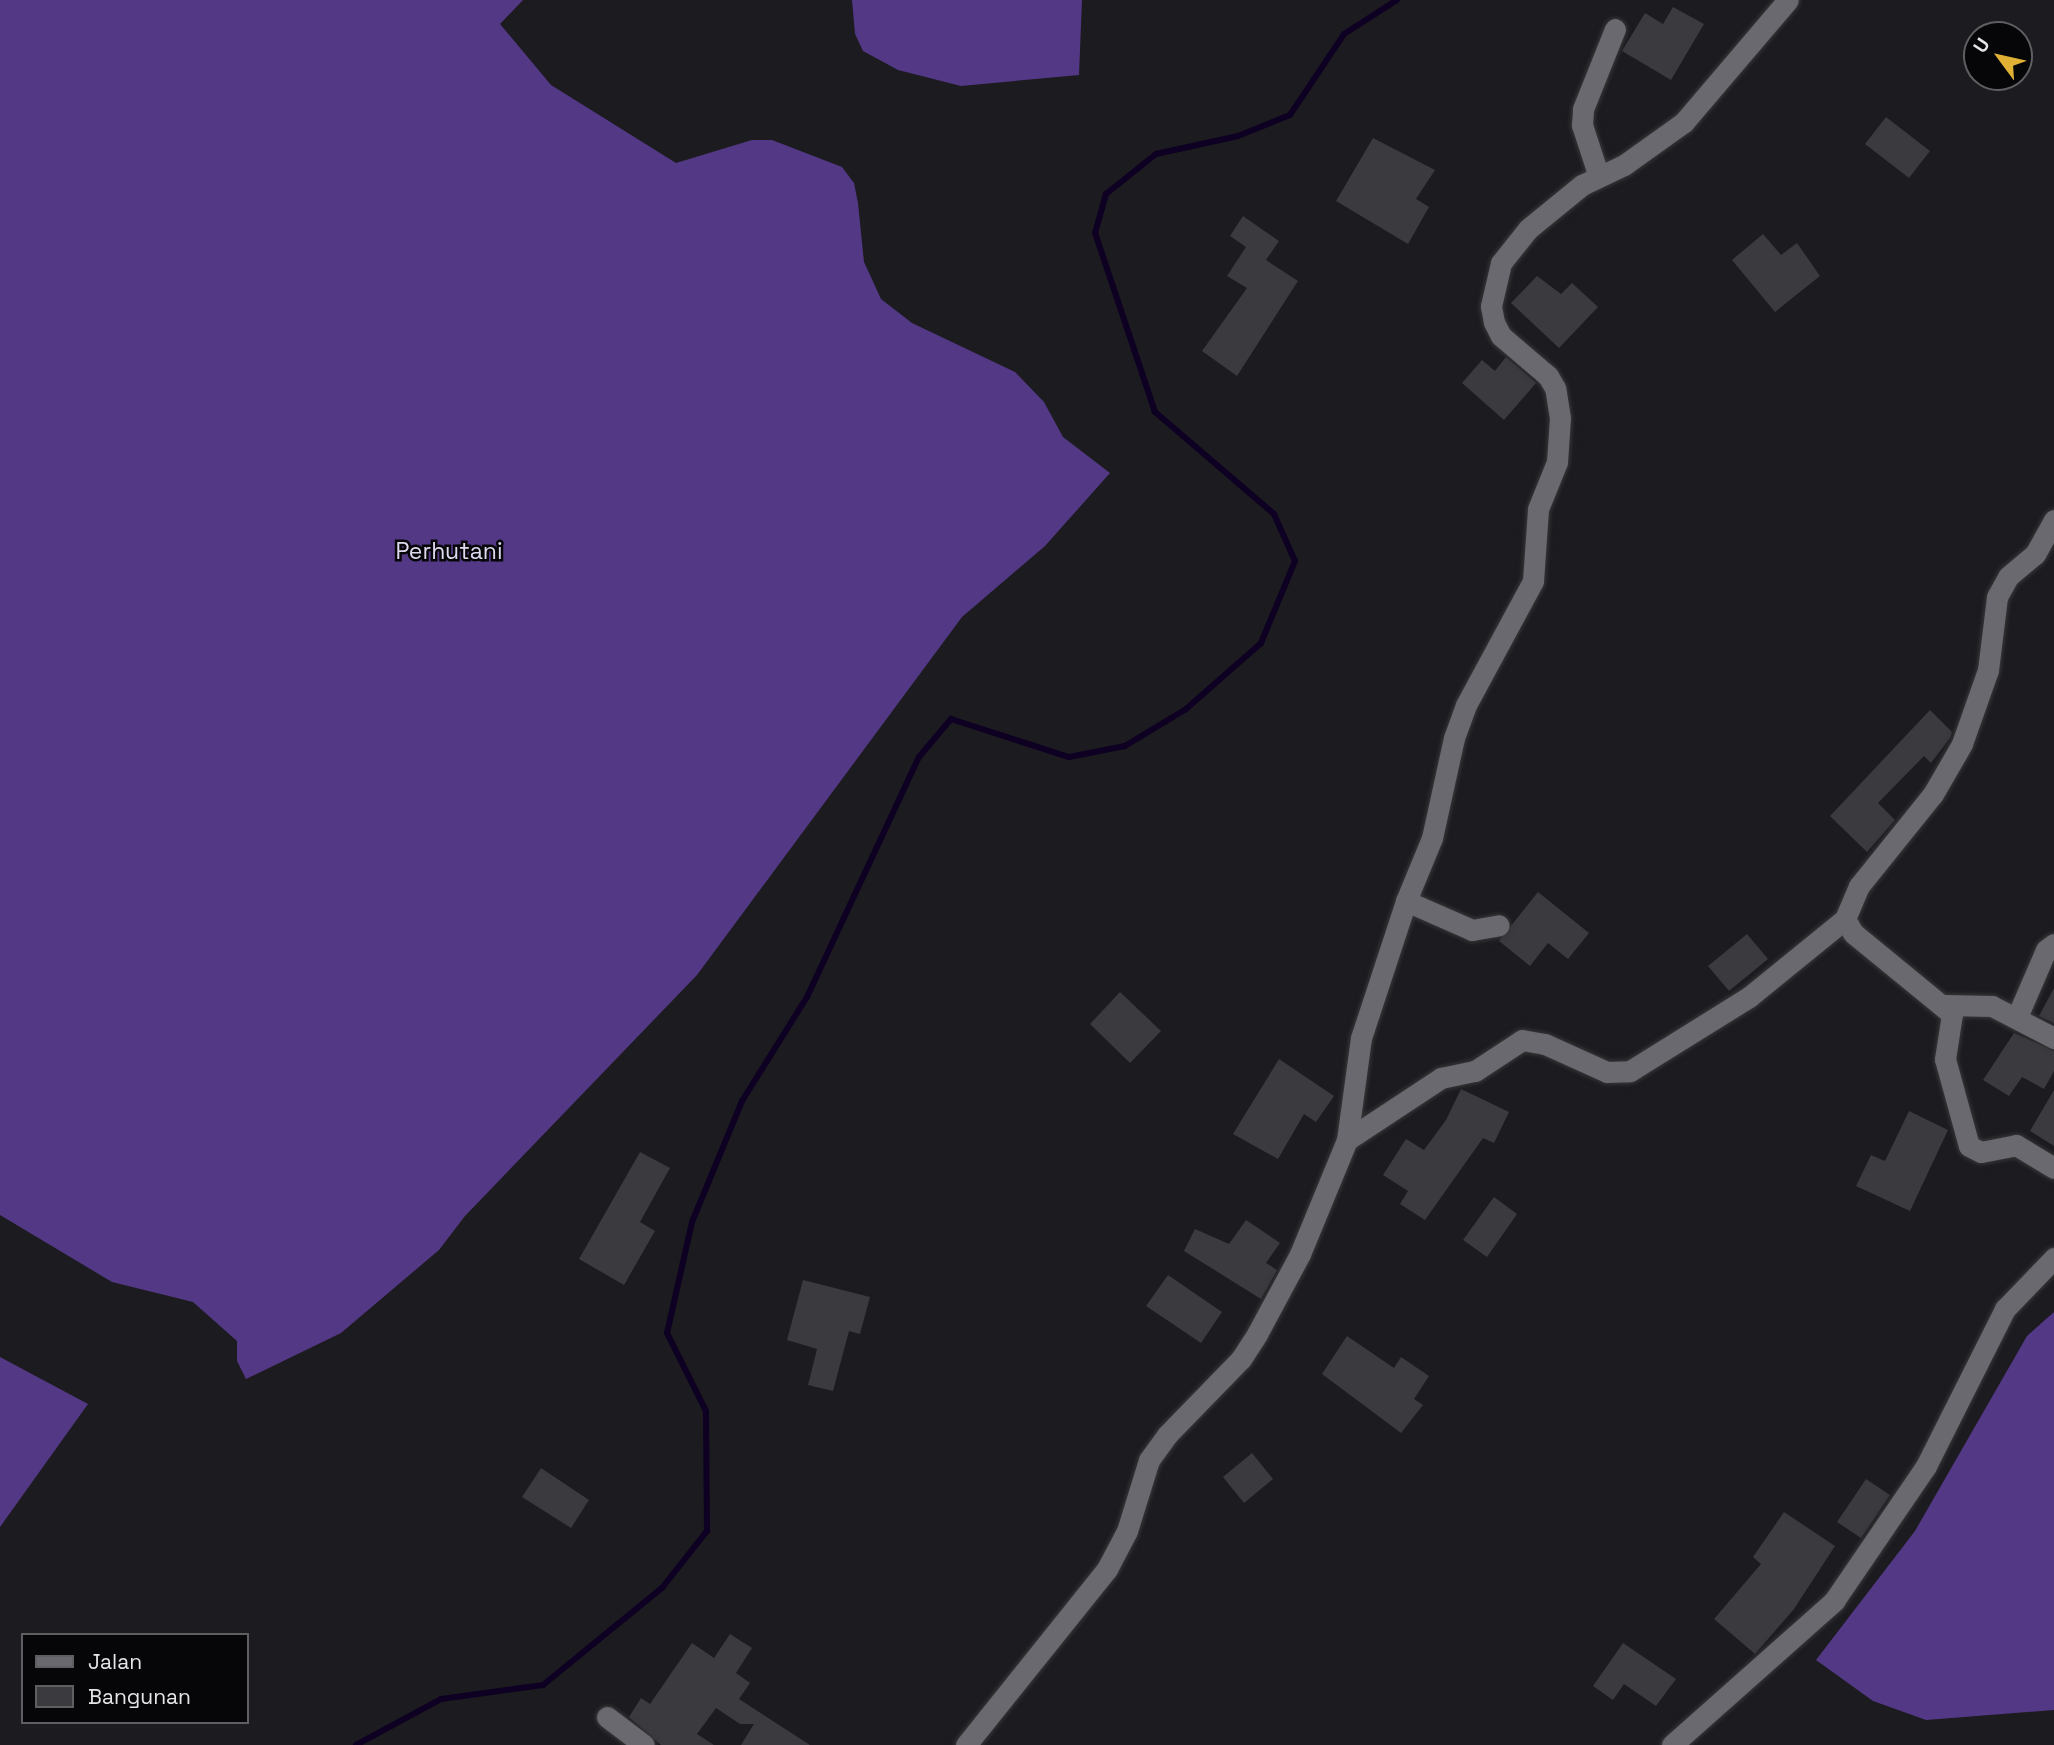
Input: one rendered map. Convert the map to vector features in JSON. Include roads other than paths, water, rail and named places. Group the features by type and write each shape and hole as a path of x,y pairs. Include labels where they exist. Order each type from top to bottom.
{"street":[{"path":"966,1745 1107,1569 1127,1531 1140,1480 1155,1451 1241,1359 1257,1334 1300,1254 1347,1140 1361,1038 1406,901 1432,838 1454,738 1466,705 1533,582 1538,509 1557,462 1560,418 1555,388 1500,336 1491,306 1494,285 1512,244 1598,174 1624,165 1684,122 1788,0"},
{"path":"1598,174 1582,125 1583,109 1615,29"},
{"path":"1347,1140 1441,1078 1475,1071 1522,1040 1545,1044 1607,1072 1630,1072 1749,997 1845,919 1859,886 1933,794 1962,744 1988,670 1997,597 2008,577 2035,554 2054,520"},
{"path":"1406,901 1472,930 1499,925"},
{"path":"1845,919 1853,933 1946,1005 1954,1020 1945,1059 1964,1137 1980,1152 2007,1146 2026,1148 2054,1168"},
{"path":"2017,1017 2046,950 2054,944"},
{"path":"1946,1005 1979,1003 2017,1017 2054,1038"},
{"path":"1672,1745 1834,1601 1926,1466 2005,1309 2054,1258"},
{"path":"607,1717 644,1745"}],"waterway":[{"path":"356,1745 441,1699 543,1685 662,1588 707,1531 706,1411 667,1333 692,1222 742,1101 807,997 919,757 951,719 1069,757 1125,746 1186,709 1261,643 1295,561 1274,514 1155,412 1095,233 1106,194 1156,154 1238,136 1290,115 1344,34 1397,0"}],"park label":[{"name":"Perhutani","path":"449,551"}]}
